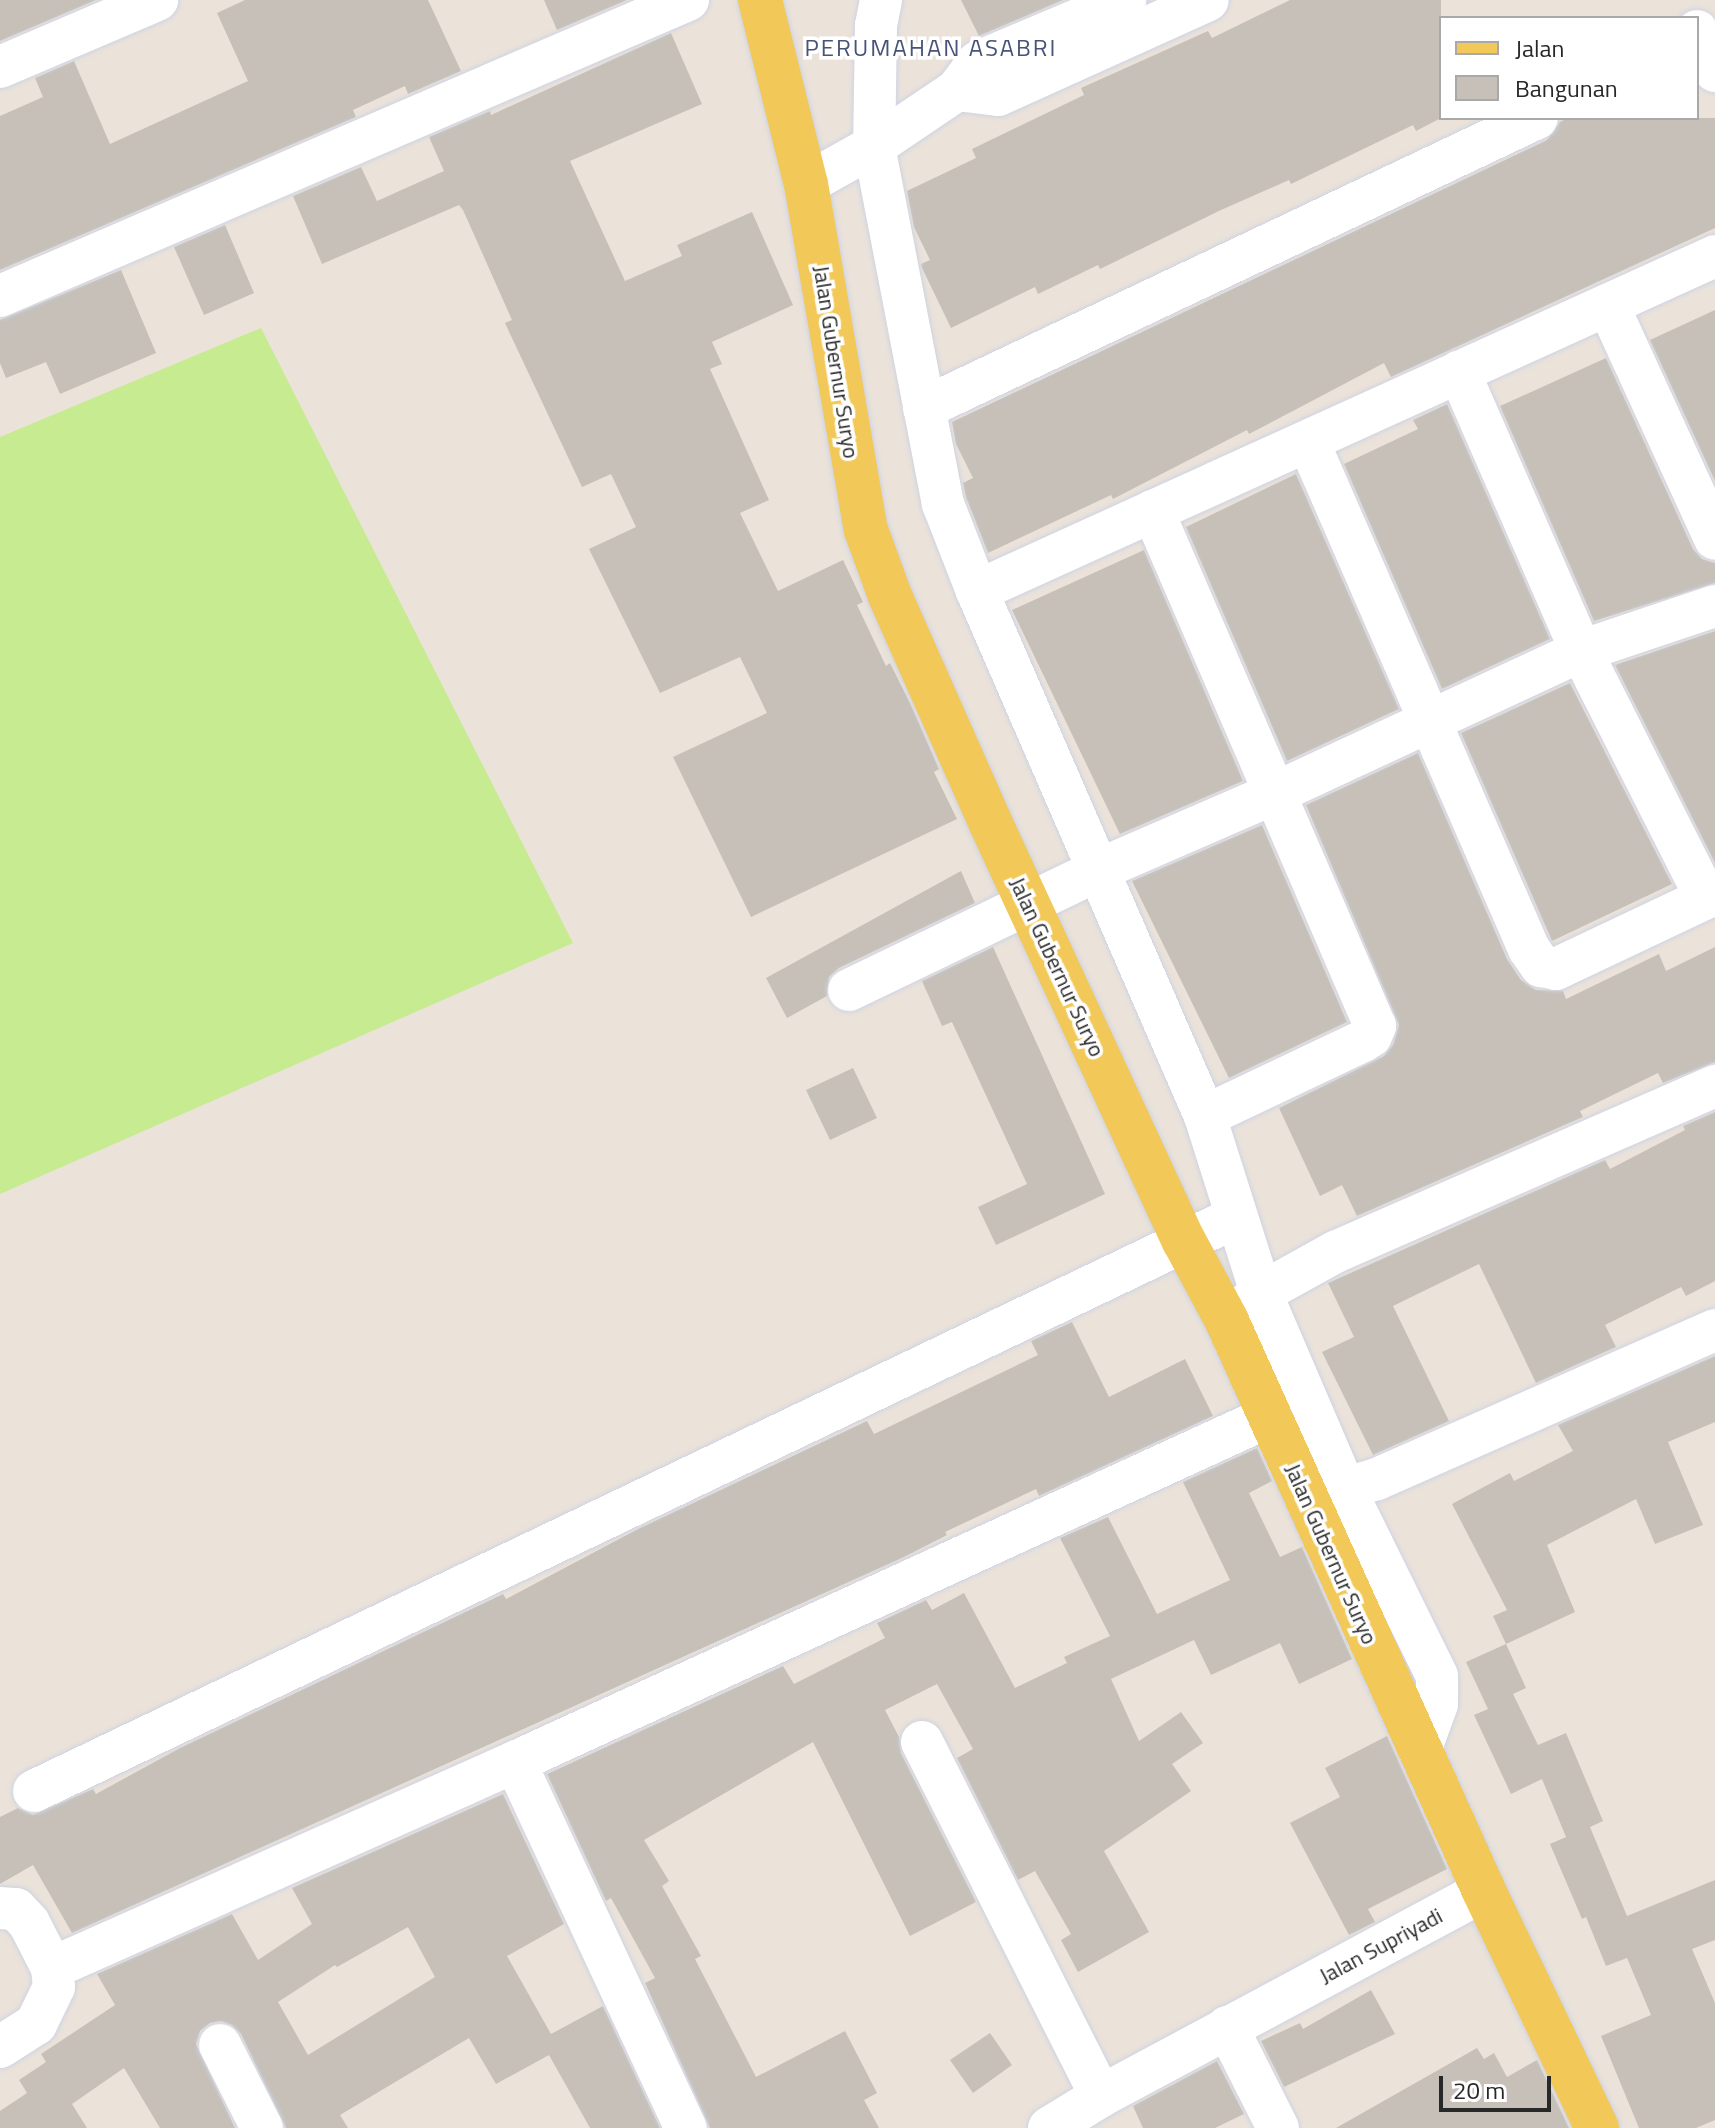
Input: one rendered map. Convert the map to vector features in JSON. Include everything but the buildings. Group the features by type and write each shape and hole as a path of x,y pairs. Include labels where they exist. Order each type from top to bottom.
{"main road":[{"name":"Jalan Gubernur Suryo","path":"760,0 806,184 866,530 896,610 1184,1241 1226,1319 1270,1416 1325,1494 1420,1751 1484,1891"},
{"path":"1484,1891 1597,2128"}],"street":[{"path":"0,67 157,0"},
{"path":"0,296 688,0"},
{"path":"881,0 876,25 874,146 943,504 977,591 1205,1116 1325,1494 1377,1479 1715,1330"},
{"path":"957,90 998,95 1208,0"},
{"path":"806,184 874,146 957,90 978,62 1119,1"},
{"path":"924,408 1533,120"},
{"path":"977,591 1715,256"},
{"path":"1608,305 1715,539"},
{"path":"1308,441 1529,949 1541,966 1556,969 1710,908 1581,651 1459,372"},
{"path":"1153,511 1375,1026 1371,1036 1363,1041 1205,1116"},
{"path":"849,990 1029,906 1098,870 1275,793 1581,651 1715,606"},
{"path":"1226,1319 1261,1293 1335,1252 1715,1086"},
{"path":"34,1791 1236,1217"},
{"path":"52,1968 515,1762 1270,1416"},
{"path":"922,1742 1101,2096"},
{"path":"515,1762 686,2128"},
{"name":"Jalan Supriyadi","path":"1049,2128 1227,2027 1484,1891"},
{"path":"0,1908 16,1909 29,1923 52,1968 54,1987 36,2024 0,2047"},
{"path":"1227,2027 1278,2128"},
{"path":"220,2045 262,2128"}],"green space":[{"path":"261,328 573,943 0,1194 0,437"}],"district":[{"name":"PERUMAHAN ASABRI","path":"931,48"}]}
